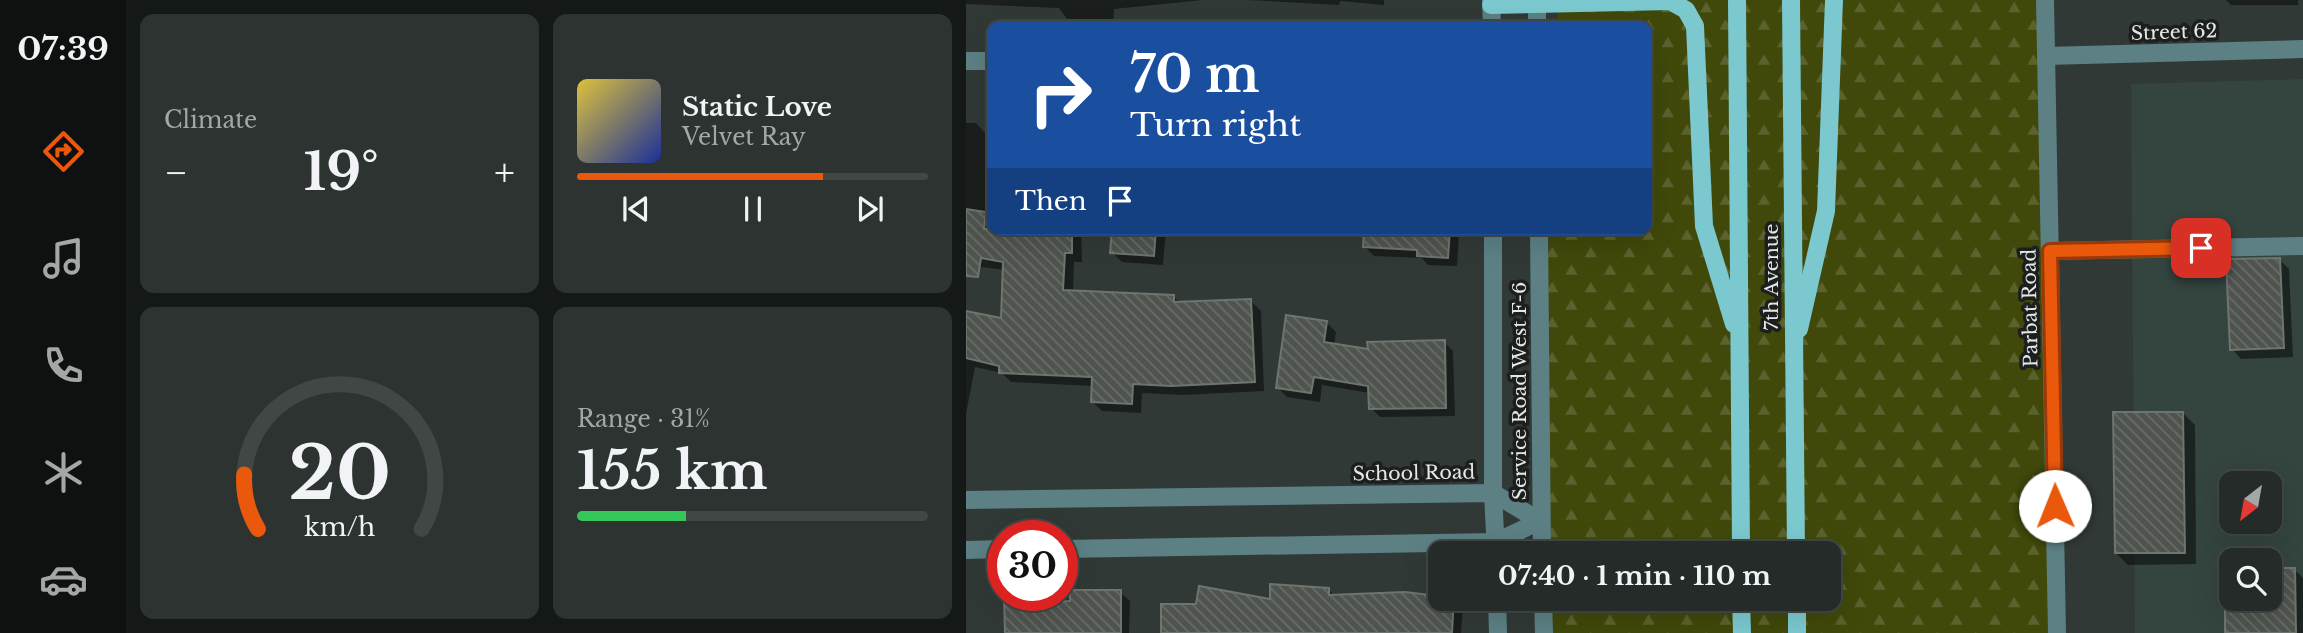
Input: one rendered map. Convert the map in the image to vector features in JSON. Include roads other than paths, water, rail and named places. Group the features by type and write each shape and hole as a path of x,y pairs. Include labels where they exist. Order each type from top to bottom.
{"main road":[{"name":"7th Avenue","path":"1737,0 1741,541"},
{"name":"7th Avenue","path":"1791,0 1792,361 1796,541"},
{"path":"1792,361 1826,211 1834,0"},
{"path":"1491,3 1670,1 1686,10 1695,26 1704,226 1740,344"},
{"path":"1741,611 1742,633"},
{"path":"1797,611 1797,633"}],"street":[{"name":"Parbat Road","path":"2045,0 2057,624 2050,633"},
{"path":"1537,2 1537,21"},
{"path":"1491,3 1492,21"},
{"name":"Street 62","path":"2046,56 2303,49"},
{"path":"966,61 987,61"},
{"name":"Service Road West F-6","path":"1493,235 1493,494 1496,541"},
{"name":"Service Road West F-6","path":"1539,235 1542,541"},
{"path":"2050,251 2302,246"},
{"name":"School Road","path":"966,500 1493,494 1541,522"},
{"path":"1508,541 1541,522"},
{"path":"1078,549 1428,548"},
{"path":"966,550 987,550"},
{"path":"1497,611 1498,633"},
{"path":"1543,611 1544,633"}]}
